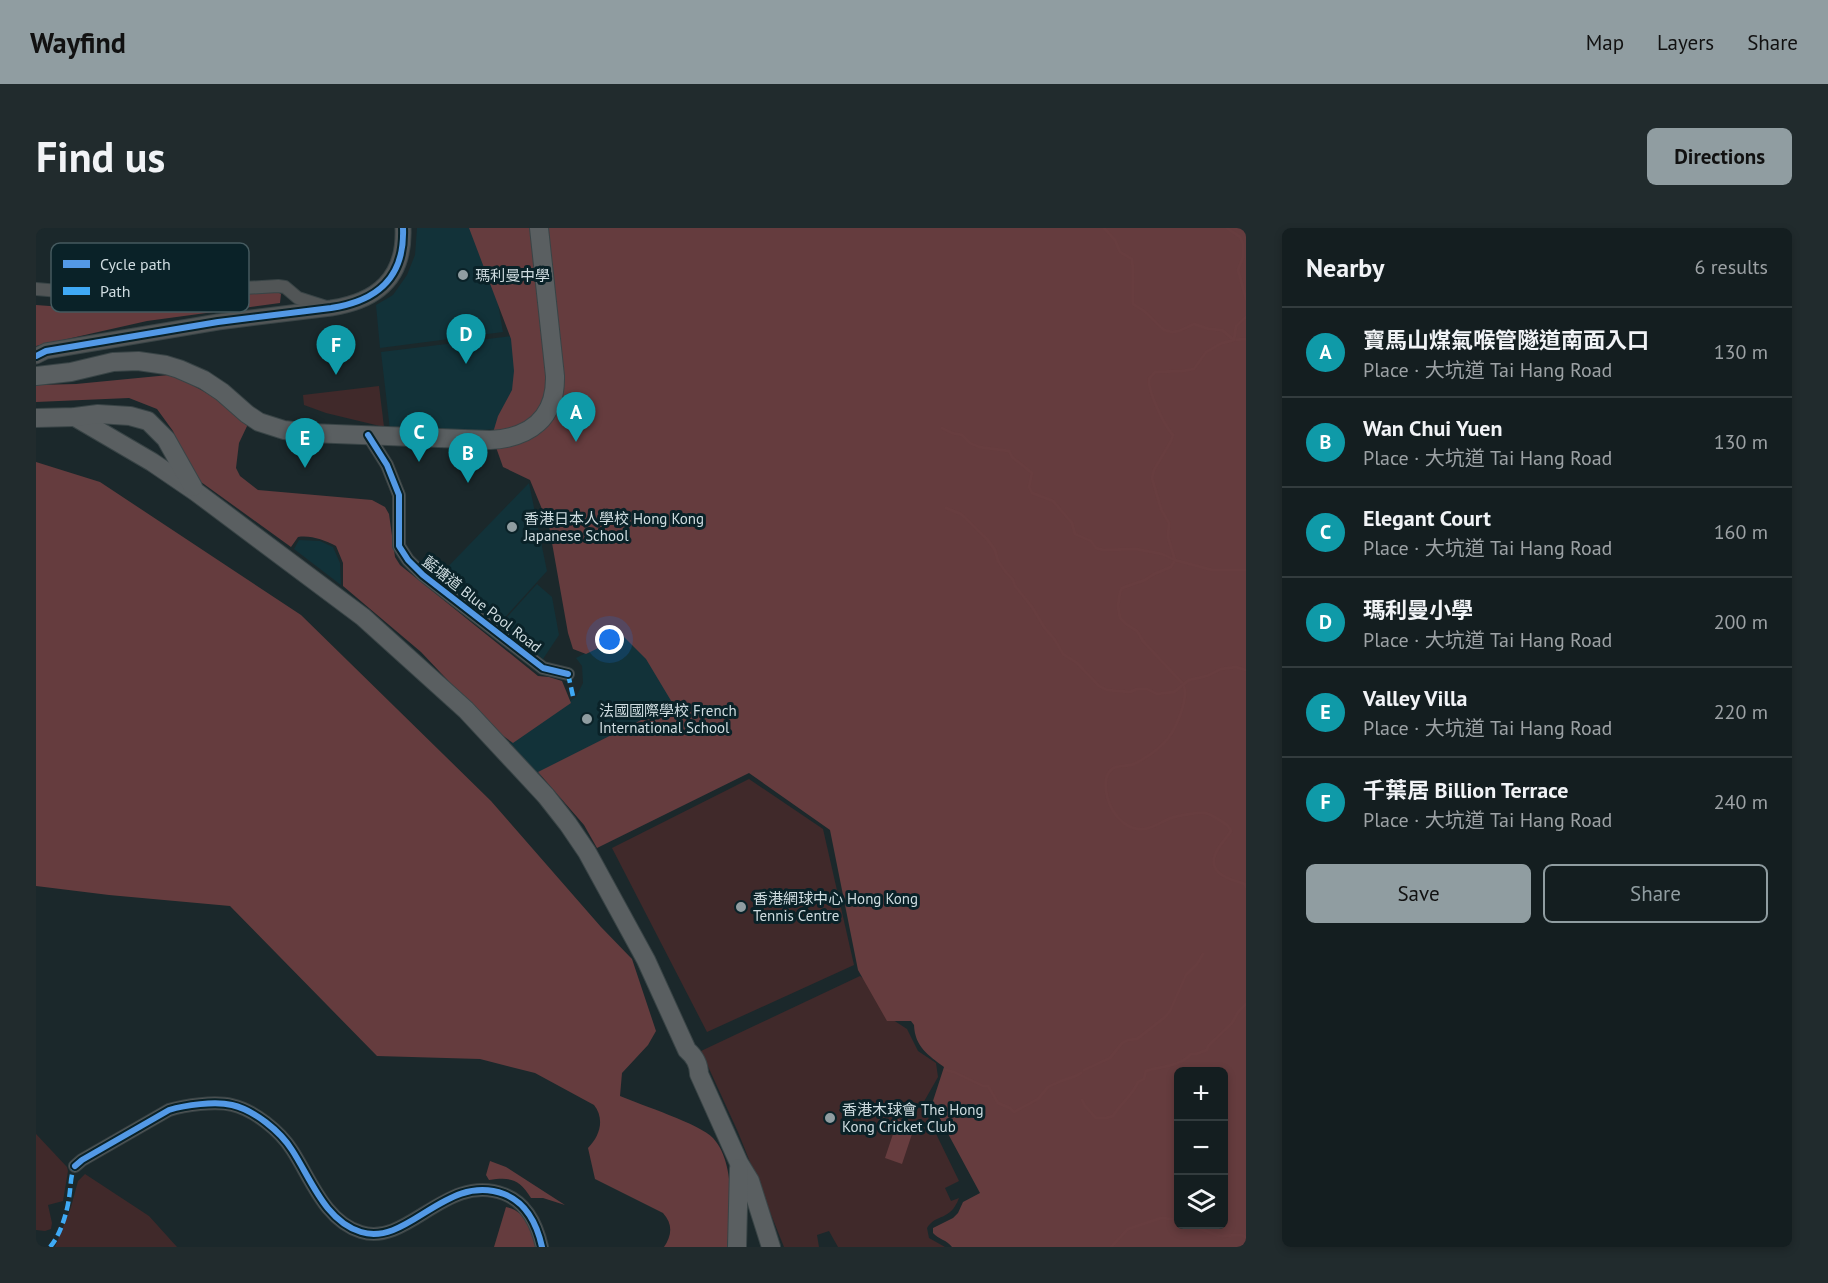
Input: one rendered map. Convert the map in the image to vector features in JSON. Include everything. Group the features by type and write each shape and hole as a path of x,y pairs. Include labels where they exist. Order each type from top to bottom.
{"main road":[{"path":"36,376 71,372 113,362 152,363 179,369 204,380 247,414 266,425 294,431 490,440 507,438 525,432 545,416 554,396 555,376 539,228"},
{"path":"36,418 98,414 130,416 148,421 166,439 196,492"},
{"path":"75,417 152,462 196,492 363,617 466,710 546,796 587,852 646,960 687,1050 699,1066 699,1074 739,1163 750,1181 771,1247"},
{"path":"152,462 163,457 166,439"},
{"path":"737,1247 739,1163"}],"street":[{"path":"36,356 46,351 170,329 357,303 373,296 382,288 399,261 403,228"},
{"path":"274,286 281,287 285,291 289,312"},
{"path":"249,288 285,287 298,298 331,308"},
{"path":"36,289 51,290"},
{"name":"藍塘道 Blue Pool Road","path":"368,435 387,465 399,495 399,546 408,560 423,575 543,668 568,674"},
{"path":"75,1166 169,1110 218,1104 231,1105 269,1125 282,1136 323,1202 354,1230 374,1234 389,1232 449,1199 466,1192 484,1190 509,1196 522,1206 536,1226 542,1247"}],"shaded area":[{"path":"417,228 473,228 488,247 503,332 380,348 376,305 393,295 407,275 415,255"},
{"path":"469,228 1246,228 1246,1247 952,1247 933,1233 933,1228 953,1218 963,1202 980,1193 932,1104 944,1067 920,1045 911,1021 887,1021 858,970 830,830 749,773 597,848 584,825 538,772 673,704 646,659 623,636 586,654 573,649 568,633 549,526 530,480 503,467 492,436 498,416 512,390 514,371 511,339"},
{"path":"276,291 281,294 280,303 249,307 249,294"},
{"path":"36,305 51,306 51,312 214,312 147,321 36,346"},
{"path":"513,336 516,374 511,428 390,430 381,352"},
{"path":"169,375 231,406 248,424 239,443 236,468 240,476 258,490 372,500 385,507 389,514 395,557 400,565 538,676 562,681 571,703 513,743 495,730 421,652 343,586 343,563 336,546 317,538 298,537 291,547 201,482 187,462 173,431 157,409 129,398 36,402 36,385 76,384"},
{"path":"379,386 384,427 326,413 304,405 303,395"},
{"path":"36,462 100,482 301,615 491,801 601,927 632,959 656,1031 648,1045 622,1073 620,1096 683,1121 713,1138 720,1149 729,1175 730,1220 727,1247 664,1247 670,1230 663,1213 595,1179 588,1148 596,1138 600,1127 599,1116 594,1105 535,1073 480,1059 377,1056 230,906 36,886"},
{"name":"香港日本人學校 Hong Kong Japanese School","path":"529,483 547,571 498,625 437,578"},
{"path":"299,540 320,541 333,547 340,563 341,585 294,549"},
{"path":"537,584 552,597 559,635 543,659 499,626"},
{"path":"629,631 697,704 538,778 510,742 576,697 583,683 582,666 576,658"},
{"name":"香港網球中心 Hong Kong Tennis Centre","path":"749,779 823,829 854,965 707,1032 612,848"},
{"name":"香港木球會 The Hong Kong Cricket Club","path":"860,976 872,986 887,1016 907,1029 918,1051 936,1063 938,1077 922,1105 959,1181 945,1188 951,1201 959,1198 955,1206 927,1228 929,1238 945,1247 838,1247 829,1231 817,1235 819,1247 784,1247 738,1132 701,1051"},
{"path":"898,1119 915,1125 902,1164 885,1158"},
{"path":"36,1134 67,1167 68,1171 63,1201 48,1205 52,1223 51,1229 45,1231 36,1230"},
{"path":"490,1161 506,1167 565,1205 543,1198 531,1198 518,1183 509,1179 489,1180 486,1175"},
{"path":"85,1174 149,1216 177,1247 55,1247 71,1207 78,1181"},
{"path":"506,1207 518,1212 527,1222 536,1247 494,1247"}],"waterway":[{"path":"1104,228 1115,240 1120,252 1132,259 1133,304 1164,330 1179,331 1194,324 1222,330 1234,340 1246,339"},
{"path":"1227,228 1240,237 1243,244 1243,257 1238,270 1246,299"},
{"path":"1246,317 1236,326 1234,340 1222,343 1206,352 1194,369 1155,372 1149,379 1157,408 1173,435 1152,478 1161,509 1169,523 1168,537 1175,560 1171,567 1122,588 1118,606 1120,618 1137,631 1143,641 1183,684 1185,698 1177,723 1164,743 1150,755 1134,764 1112,769 1107,776 1106,784 1107,797 1113,811 1123,822 1136,829 1148,828 1174,817 1202,813 1226,824 1231,831 1216,852 1215,867 1222,875 1245,884 1246,887"},
{"path":"942,428 962,435 970,443 979,447 1009,451 1012,457 1032,473 1029,487 1032,493 1053,501 1072,523 1075,534 1091,541 1096,548 1103,550 1136,549 1162,554 1212,570 1246,570"},
{"path":"946,508 961,514 987,539 995,550 998,561 1063,654 1077,663 1099,686 1107,690 1130,692 1147,689 1157,694 1174,692 1189,680 1207,676 1221,669 1236,667 1246,670"},
{"path":"1084,1070 1110,1058 1122,1043 1137,1039 1165,1017 1186,975 1203,954"},
{"path":"1082,1100 1096,1118 1113,1116 1138,1082 1144,1079 1146,1071 1176,1064 1191,1054 1207,1050 1208,1046 1232,1023 1246,1004"},
{"path":"946,1070 988,1086 998,1103 1014,1112 1038,1099 1048,1087 1081,1073"},
{"path":"1111,1247 1128,1229 1161,1218 1172,1219"},
{"path":"1201,1229 1219,1236 1241,1235 1246,1237"}],"marked path":[{"path":"568,674 573,696"},
{"path":"50,1247 65,1217 75,1166"}],"cycle path":[{"path":"36,356 46,351 218,322 331,308 362,300 375,293 393,273 399,261 403,228"},
{"path":"368,435 387,465 399,495 399,546 408,560 423,575 543,668 568,674"},
{"path":"75,1166 169,1110 200,1104 232,1105 257,1116 281,1136 328,1209 348,1227 361,1232 378,1234 412,1221 446,1200 464,1193 483,1190 504,1194 519,1203 534,1222 542,1247"}],"place":[{"name":"瑪利曼中學","path":"463,275"},
{"name":"瑪利曼小學","path":"466,364"},
{"name":"千葉居 Billion Terrace","path":"336,375"},
{"name":"寶馬山煤氣喉管隧道南面入口","path":"576,442"},
{"name":"Elegant Court","path":"419,462"},
{"name":"Valley Villa","path":"305,468"},
{"name":"Wan Chui Yuen","path":"468,483"},
{"name":"香港日本人學校 Hong Kong Japanese School","path":"512,527"},
{"name":"法國國際學校 French International School","path":"587,719"},
{"name":"香港網球中心 Hong Kong Tennis Centre","path":"741,907"},
{"name":"香港木球會 The Hong Kong Cricket Club","path":"830,1118"}]}
